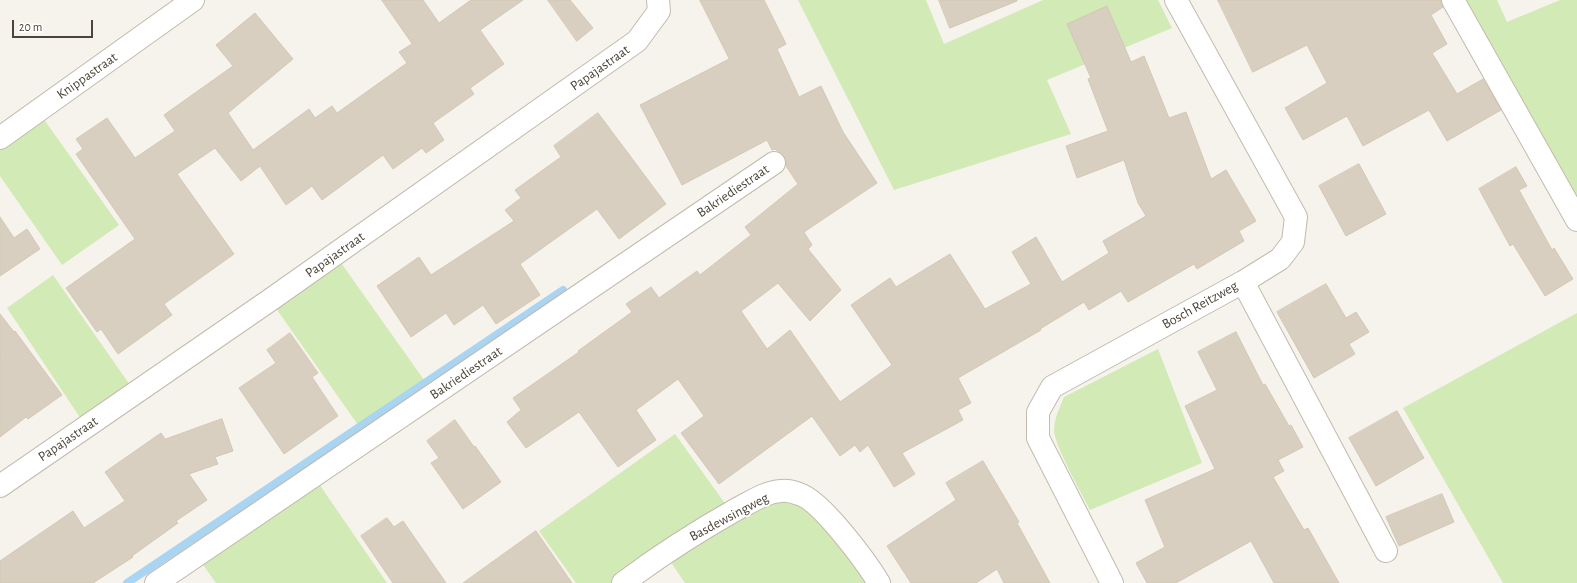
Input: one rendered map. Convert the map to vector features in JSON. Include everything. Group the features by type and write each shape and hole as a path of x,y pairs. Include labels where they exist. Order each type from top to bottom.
{"street":[{"name":"Knippastraat","path":"0,138 193,0"},
{"name":"Bosch Reitzweg","path":"1112,583 1038,438 1038,412 1052,387 1244,282 1280,259 1293,242 1296,217 1176,0"},
{"path":"1453,0 1577,220"},
{"name":"Papajastraat","path":"0,486 273,298 637,41 659,6"},
{"name":"Bakriediestraat","path":"156,583 774,163"},
{"path":"1244,282 1386,551"},
{"name":"Basdewsingweg","path":"623,583 714,523 762,496 782,490 801,494 816,505 841,531 871,569 879,583"}],"green space":[{"path":"798,0 926,0 944,44 1043,0 1158,0 1172,28 1047,80 1071,134 894,190"},
{"path":"1464,0 1497,0 1507,22 1560,0 1577,0 1577,203"},
{"path":"43,118 119,225 62,265 0,176 0,149"},
{"path":"339,260 429,387 363,432 275,307"},
{"path":"53,275 130,385 81,419 7,308"},
{"path":"1577,313 1577,583 1503,583 1403,408"},
{"path":"1158,349 1202,463 1090,510 1063,458 1055,437 1055,422 1064,397"},
{"path":"675,434 729,509 613,583 576,583 539,531"},
{"path":"317,481 387,583 216,583 201,562"},
{"path":"785,499 814,512 872,583 685,583 668,558 746,511"}],"building":[{"path":"382,0 423,0 439,23 471,0 523,0 480,30 504,64 470,88 474,94 433,123 444,140 426,153 422,148 393,169 383,155 322,200 312,186 286,205 260,166 241,181 215,148 177,174 234,254 164,304 172,315 118,354 101,329 97,332 66,288 135,239 76,154 83,149 76,139 107,118 135,158 175,131 164,115 233,66 216,45 255,13 293,59 228,113 253,150 309,109 315,118 332,106 337,113 407,63 399,52 412,44"},
{"path":"548,0 570,0 593,28 577,41"},
{"path":"700,0 764,0 786,44 777,49 799,97 821,86 843,132 877,183 804,232 812,245 808,249 841,290 810,321 778,283 741,311 767,349 790,330 840,402 892,365 851,305 890,278 896,287 950,254 985,309 1031,284 1012,252 1036,237 1062,282 1109,253 1103,241 1146,216 1138,203 1124,160 1077,178 1066,146 1108,131 1088,79 1091,78 1067,24 1107,6 1131,62 1144,56 1169,118 1186,112 1211,179 1226,170 1256,221 1239,231 1244,241 1197,269 1194,264 1128,302 1121,291 1089,310 1084,302 1040,329 1041,330 958,378 971,403 958,410 963,420 902,453 915,474 894,487 868,445 860,452 855,445 840,456 812,416 719,484 681,433 704,416 678,379 636,410 656,440 618,467 579,412 526,448 507,422 521,410 513,398 579,352 578,351 632,312 626,304 651,287 659,298 697,271 700,275 751,235 745,227 798,184 786,166 784,156 775,149 772,150 767,140 682,185 640,105 729,59"},
{"path":"939,0 1017,0 1017,1 950,28"},
{"path":"1218,0 1441,0 1443,7 1431,15 1447,44 1432,53 1457,94 1483,79 1501,110 1447,141 1429,110 1363,146 1347,116 1303,140 1285,108 1327,83 1307,45 1253,72"},
{"path":"598,113 666,204 619,239 597,209 520,264 540,295 496,324 483,305 454,325 446,313 411,337 377,286 419,257 431,275 514,221 505,210 521,198 515,190 561,157 554,146"},
{"path":"1359,164 1386,214 1346,236 1319,186"},
{"path":"1516,167 1527,186 1519,190 1552,250 1554,248 1573,279 1545,296 1513,244 1510,246 1479,189"},
{"path":"0,217 14,238 27,229 40,249 0,276"},
{"path":"1326,284 1346,318 1356,312 1369,332 1349,344 1355,354 1314,378 1277,312"},
{"path":"0,314 14,332 15,331 62,395 28,419 26,417 0,437"},
{"path":"1236,332 1263,385 1265,384 1303,447 1278,460 1284,471 1273,477 1304,530 1308,528 1339,583 1274,583 1251,541 1176,583 1147,583 1136,563 1165,547 1145,500 1215,469 1185,406 1217,390 1198,352"},
{"path":"290,333 318,373 312,377 338,416 284,454 239,388 276,363 267,350"},
{"path":"1397,411 1424,458 1376,486 1349,438"},
{"path":"222,419 233,451 215,457 218,464 189,474 207,500 176,521 178,523 132,556 133,557 93,583 0,583 0,561 73,511 84,528 125,501 105,472 161,433 165,439"},
{"path":"455,420 501,482 463,509 431,463 439,458 427,441"},
{"path":"983,461 1019,522 1017,523 1050,583 1004,583 997,569 976,583 911,583 887,546 956,500 946,483"},
{"path":"1442,494 1454,522 1399,546 1386,517"},
{"path":"387,518 394,527 403,521 446,583 393,583 361,536"},
{"path":"536,531 572,583 463,583 520,542"}],"waterway":[{"path":"127,583 563,290"}]}
